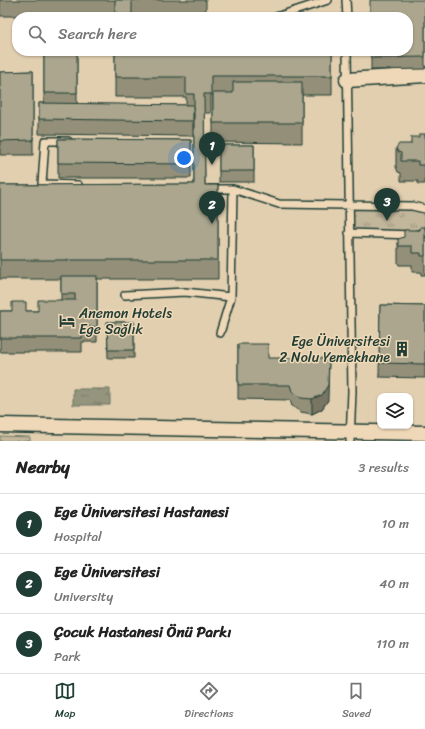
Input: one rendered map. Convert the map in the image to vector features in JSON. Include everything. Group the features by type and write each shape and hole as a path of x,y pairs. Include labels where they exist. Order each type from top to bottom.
{"street":[{"path":"347,80 425,75"},
{"path":"0,425 350,437 425,434"}],"lane":[{"path":"291,12 328,0"},
{"path":"346,0 347,12"},
{"path":"347,56 352,391 350,437"},
{"path":"76,142 45,141 42,184 88,185"},
{"path":"202,188 233,189 279,204 412,206 425,209"},
{"path":"220,333 231,297 233,189"},
{"path":"349,233 414,235 425,233"},
{"path":"124,295 185,292 231,297"}],"green space":[{"path":"349,205 425,209 425,233 349,233"},
{"path":"0,436 30,437 30,441 0,441"}],"water":[{"path":"73,389 110,389 110,405 73,405"}],"building":[{"path":"115,0 132,0 132,12 115,12"},
{"path":"370,0 425,0 425,57 371,58 371,56 413,56 413,12 370,12"},
{"path":"44,56 77,56 77,93 44,93"},
{"path":"115,56 332,56 332,76 211,76 211,94 204,94 205,185 218,185 218,260 0,260 0,185 194,184 194,94 186,94 186,77 115,77"},
{"path":"33,71 33,140 0,141 0,72"},
{"path":"233,82 302,82 302,123 213,123 213,93 233,93"},
{"path":"39,103 193,105 193,121 39,119"},
{"path":"419,134 425,134 425,165 418,165 418,161 401,161 401,153 398,152 396,148 399,144 411,144 411,137 419,137"},
{"path":"58,139 191,140 191,164 58,163"},
{"path":"219,145 254,145 254,171 219,171"},
{"path":"420,227 425,227 425,256 421,256 421,253 412,253 412,246 399,246 398,243 398,239 404,237 404,230 420,230"},
{"name":"Anemon Hotels Ege Sağlık","path":"61,276 97,276 97,327 82,327 82,338 0,338 0,311 12,311 12,302 26,302 26,311 38,311 38,300 75,300 75,294 61,294"},
{"name":"Ege Üniversitesi 2 Nolu Yemekhane","path":"380,305 425,306 425,364 379,363"},
{"path":"107,322 134,322 134,350 108,350"},
{"path":"238,344 268,344 268,358 329,358 328,385 322,395 312,399 301,398 292,391 290,385 238,385"}],"place":[{"name":"Ege Üniversitesi Hastanesi","path":"212,165"},
{"name":"Çocuk Hastanesi Önü Parkı","path":"387,221"},
{"name":"Ege Üniversitesi","path":"212,224"},
{"name":"Anemon Hotels Ege Sağlık","path":"67,321"},
{"name":"Ege Üniversitesi 2 Nolu Yemekhane","path":"402,349"}]}
